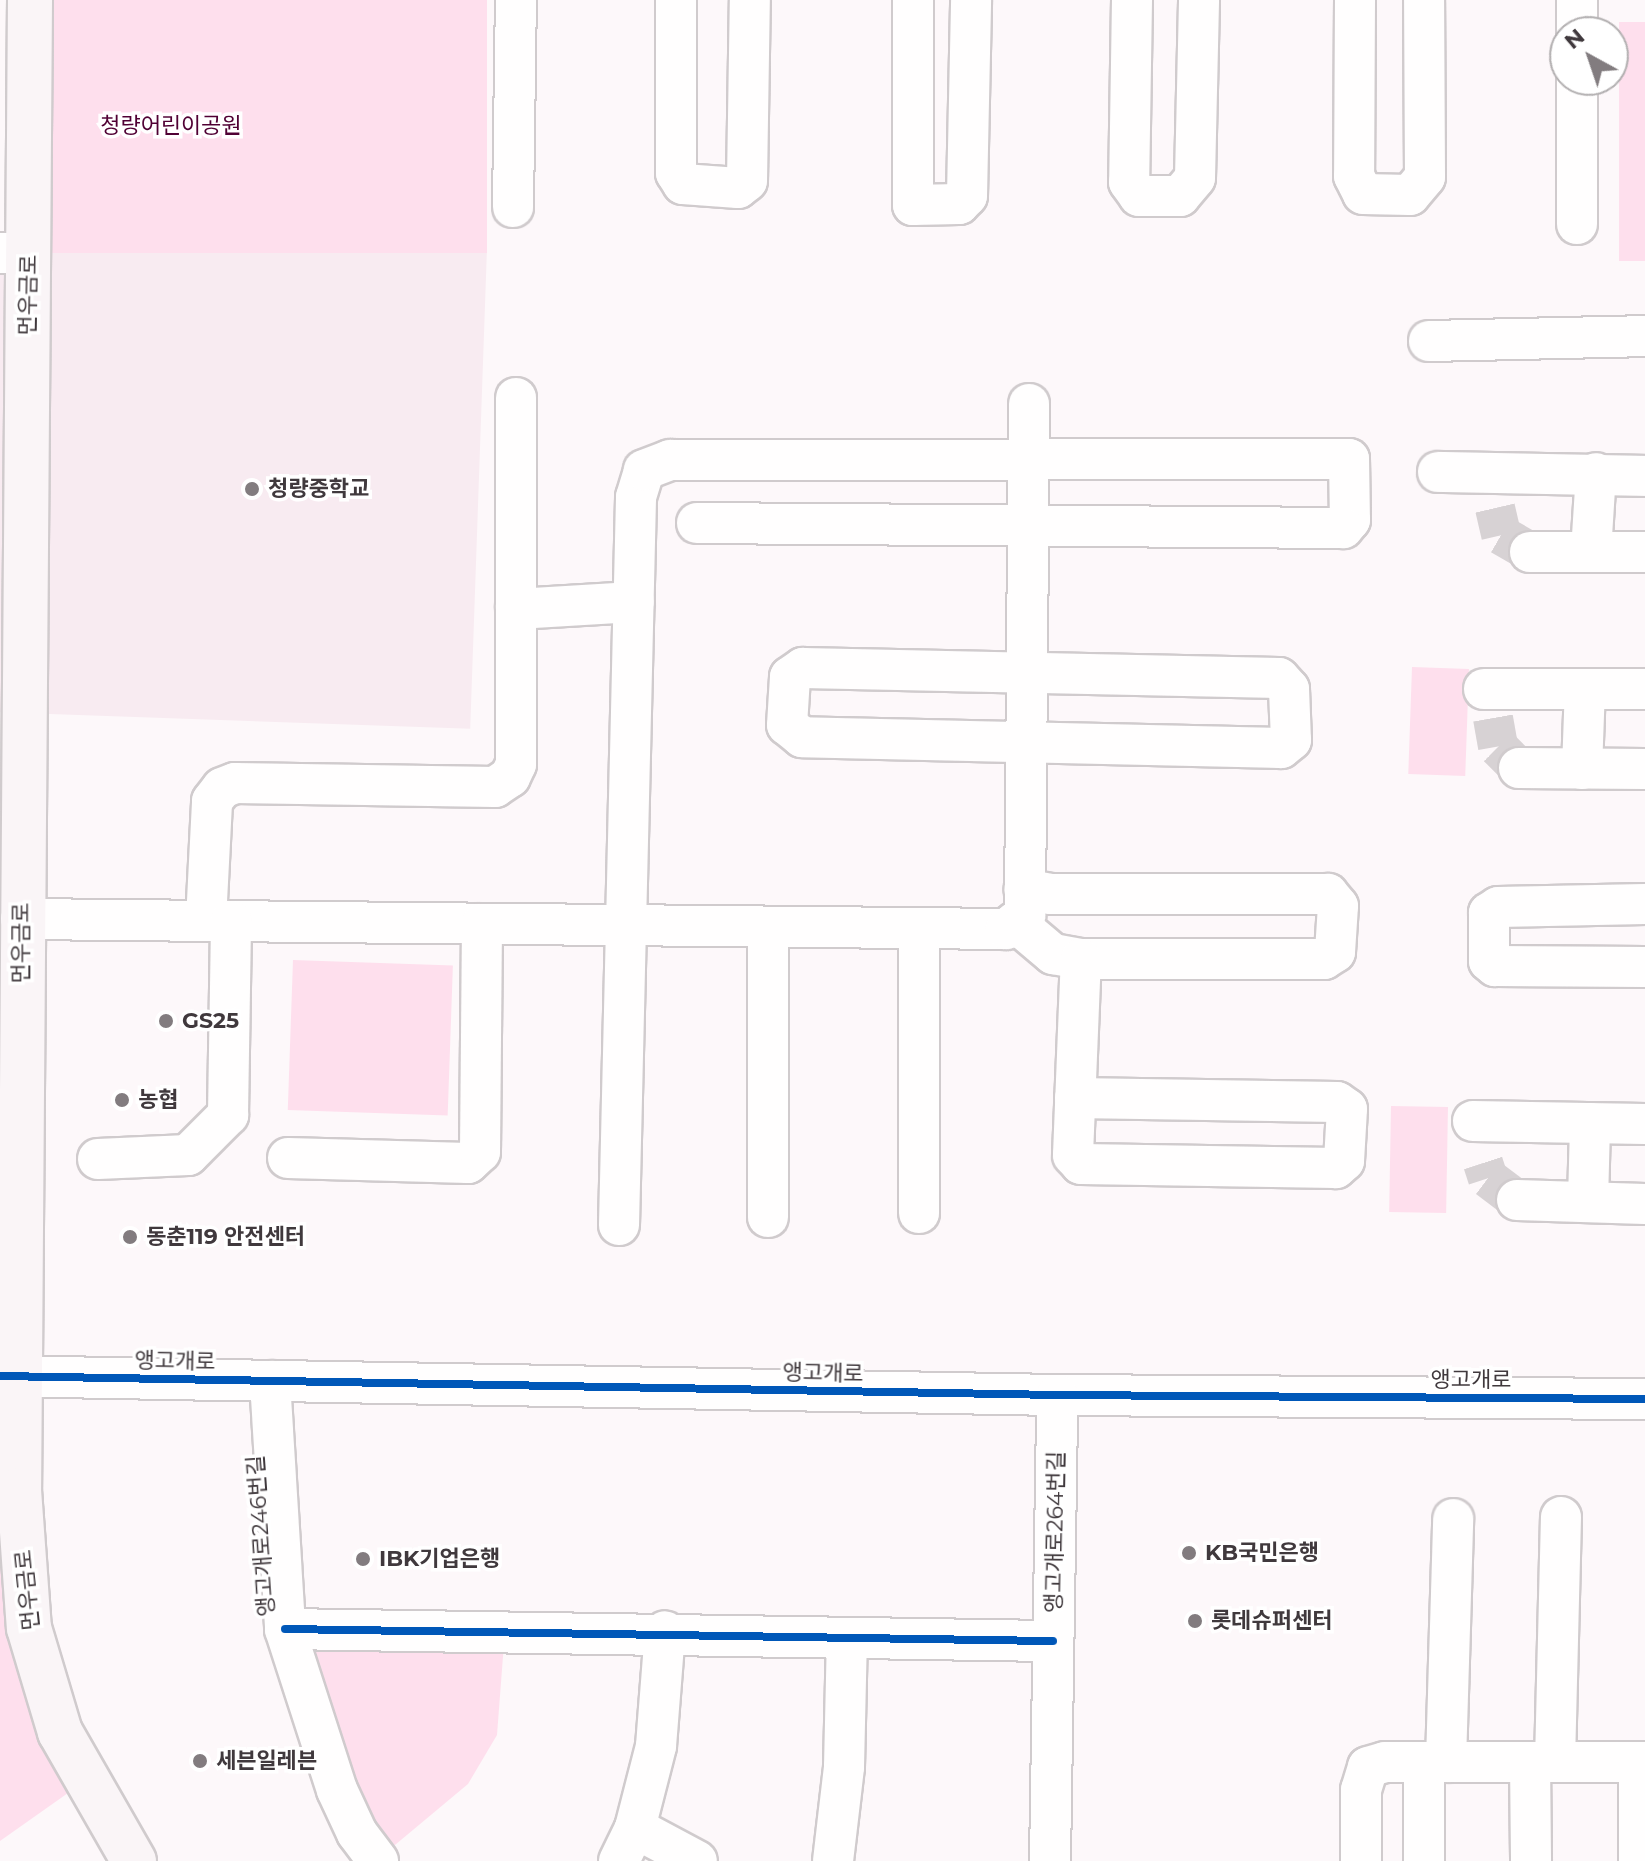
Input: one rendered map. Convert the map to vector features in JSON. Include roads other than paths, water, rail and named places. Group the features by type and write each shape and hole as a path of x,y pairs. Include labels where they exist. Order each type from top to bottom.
{"main road":[{"name":"먼우금로","path":"30,0 14,253 21,919 10,1014 8,1376 29,1628 60,1732 134,1861"}],"street":[{"path":"513,207 516,0"},
{"path":"676,0 676,173 683,184 738,188 747,181 750,0"},
{"path":"913,0 913,205 959,204 967,196 971,0"},
{"path":"1132,0 1129,182 1139,196 1180,196 1195,178 1199,0"},
{"path":"1355,0 1354,176 1363,194 1410,195 1425,177 1424,0"},
{"path":"1577,96 1577,224"},
{"path":"1429,341 1645,336"},
{"path":"98,1159 188,1155 228,1115 212,801 222,788 235,783 495,787 510,777 516,764 516,398"},
{"path":"21,919 1006,929 1019,906 1026,742 1029,404"},
{"path":"619,1225 636,497 644,470 670,460 1029,463 1349,459 1350,520 1343,528 697,523"},
{"path":"1438,472 1645,476"},
{"path":"1591,552 1596,473"},
{"path":"1530,552 1645,552"},
{"path":"516,609 634,602"},
{"path":"803,668 1026,673 1279,678 1289,689 1291,740 1281,748 802,737 787,725 790,677 803,668"},
{"path":"1484,689 1645,689"},
{"path":"1582,769 1585,689"},
{"path":"1519,768 1645,769"},
{"path":"1051,894 1328,894 1338,906 1335,952 1324,959 1081,959 1053,954 1019,906 1051,894"},
{"path":"1645,904 1498,907 1489,913 1489,961 1495,966 1645,967"},
{"path":"288,1158 468,1163 480,1152 482,924"},
{"path":"768,927 768,1217"},
{"path":"919,928 919,1213"},
{"path":"1075,1098 1337,1102 1347,1109 1344,1161 1336,1168 1081,1164 1073,1155 1075,1098 1081,959"},
{"path":"1473,1121 1645,1124"},
{"path":"1588,1202 1590,1123"},
{"path":"1517,1200 1645,1204"},
{"name":"앵고개로","path":"8,1376 1057,1395 1645,1399"},
{"name":"앵고개로246번길","path":"270,1381 285,1629 337,1790 357,1833 378,1861"},
{"name":"앵고개로264번길","path":"1050,1861 1057,1395"},
{"path":"1531,1861 1543,1762 1561,1517"},
{"path":"1424,1861 1435,1762 1453,1519"},
{"path":"285,1629 665,1631 1053,1641"},
{"path":"665,1631 656,1746 627,1845 697,1861"},
{"path":"833,1861 844,1767 847,1638"},
{"path":"1361,1861 1361,1790 1368,1767 1435,1762 1642,1762 1639,1861"}],"tunnel":[{"path":"1495,508 1501,535 1530,552"},
{"path":"1493,718 1498,747 1519,768"},
{"path":"1483,1163 1488,1178 1517,1200"}],"place":[{"name":"청량중학교","path":"252,489"},
{"name":"GS25","path":"166,1021"},
{"name":"농협","path":"122,1100"},
{"name":"동춘119 안전센터","path":"130,1237"},
{"name":"KB국민은행","path":"1189,1553"},
{"name":"IBK기업은행","path":"363,1559"},
{"name":"롯데슈퍼센터","path":"1195,1621"},
{"name":"세븐일레븐","path":"200,1761"}],"park label":[{"name":"청량어린이공원","path":"171,126"}]}
